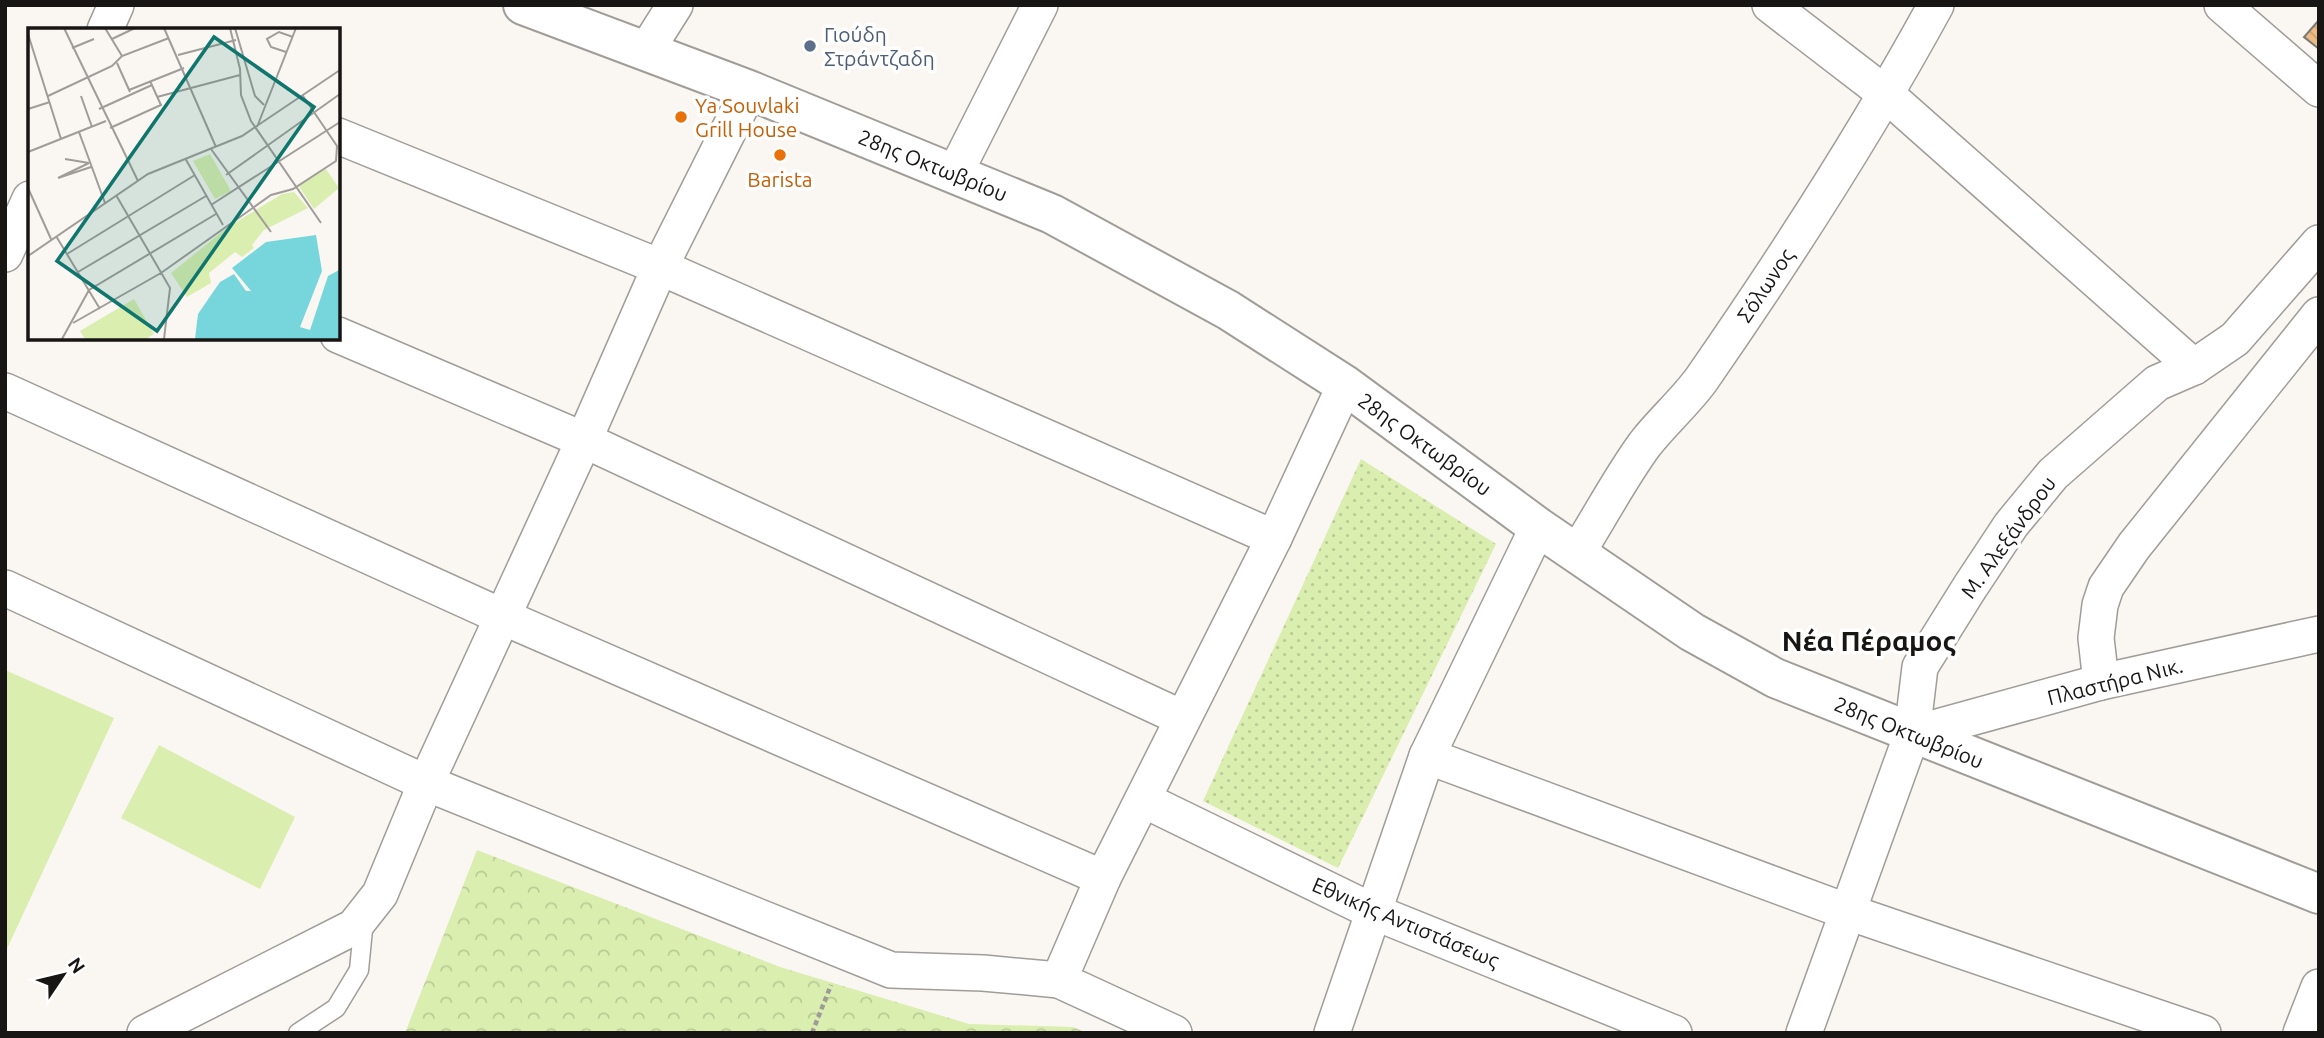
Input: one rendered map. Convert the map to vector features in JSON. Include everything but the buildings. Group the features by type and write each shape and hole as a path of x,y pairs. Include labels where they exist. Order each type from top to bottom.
{"main road":[{"name":"28ης Οκτωβρίου","path":"523,5 749,90 1052,214 1216,303 1345,386 1538,527 1692,632 1775,678 2319,894"}],"street":[{"path":"106,28 116,5"},
{"path":"646,51 675,5"},
{"path":"955,173 1040,5"},
{"path":"1770,5 1887,95 2194,367"},
{"name":"Σόλωνος","path":"1577,553 1643,447 1691,394 1819,204 1887,95 1936,5"},
{"path":"2221,5 2319,89"},
{"path":"145,1033 354,927 380,894 426,783 584,440 660,267 749,90"},
{"path":"340,137 660,267 1274,538"},
{"path":"5,254 28,204"},
{"name":"Μ. Αλεξάνδρου","path":"1804,1033 1912,734 1920,667 2011,525 2053,474 2122,412 2157,383 2194,367 2235,339 2319,243"},
{"path":"2101,682 2096,638 2100,605 2106,587 2143,536 2319,315"},
{"path":"340,336 584,440 1182,718"},
{"path":"1059,980 1103,878 1274,538 1345,386"},
{"path":"5,391 503,617 1103,878"},
{"path":"1332,1033 1427,756 1538,527"},
{"path":"5,588 426,783 891,970 983,973 1059,980 1174,1033"},
{"name":"Πλαστήρα Νικ.","path":"1912,734 2101,682 2319,634"},
{"path":"1427,756 1847,912 2203,1033"},
{"name":"Εθνικής Αντιστάσεως","path":"1144,800 1374,912 1674,1033"},
{"path":"2301,1033 2319,987"}],"lane":[{"path":"298,1033 336,1009 359,970 365,916"}],"path":[{"path":"812,1033 844,951"}],"green space":[{"path":"1361,459 1496,544 1338,868 1203,801"},
{"path":"5,670 114,718 5,953"},
{"path":"159,745 295,817 260,889 121,818"},
{"path":"477,850 780,967 969,1024 1073,1027 1087,1033 405,1033"}],"place":[{"name":"Γιούδη Στράντζαδη","path":"810,46"},
{"name":"Ya Souvlaki Grill House","path":"681,117"},
{"name":"Barista","path":"780,155"}],"district":[{"name":"Νέα Πέραμος","path":"1869,640"}]}
